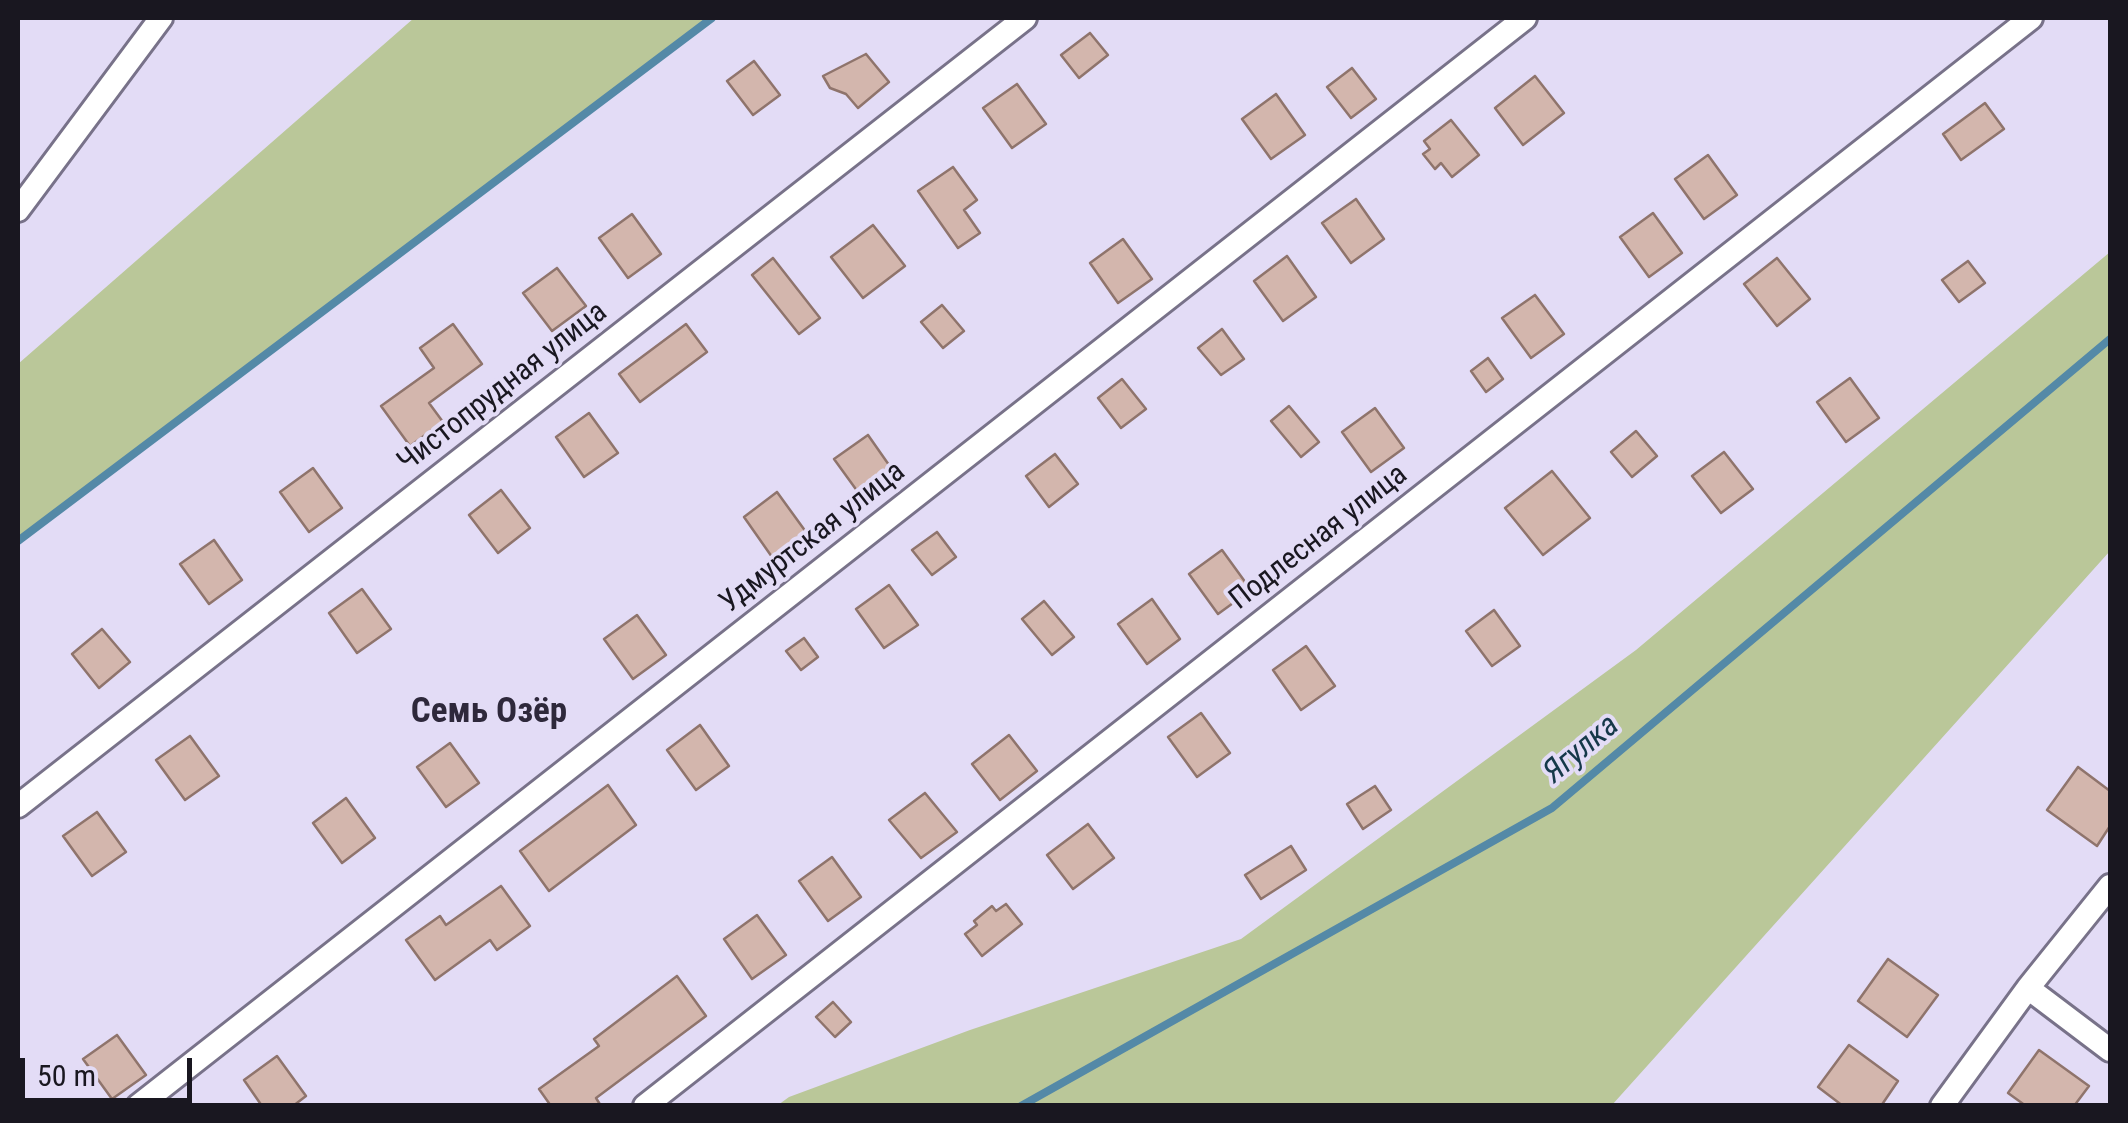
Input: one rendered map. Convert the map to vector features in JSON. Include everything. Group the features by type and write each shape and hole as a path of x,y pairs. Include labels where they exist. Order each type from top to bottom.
{"street":[{"path":"18,210 161,18"},
{"name":"Чистопрудная улица","path":"18,806 1025,18"},
{"name":"Удмуртская улица","path":"138,1106 1525,18"},
{"name":"Подлесная улица","path":"645,1106 2031,18"},
{"path":"1942,1106 2028,988 2110,886"},
{"path":"2028,988 2110,1050"}],"green space":[{"path":"414,18 712,18 18,545 18,364"},
{"path":"2110,252 2110,551 1612,1105 778,1105 789,1097 970,1030 1241,939 1636,650"}],"building":[{"path":"1090,33 1108,55 1079,78 1061,55"},
{"path":"866,54 889,82 858,108 846,94 830,88 823,76"},
{"path":"754,61 780,95 753,115 727,81"},
{"path":"1352,68 1376,99 1351,118 1327,87"},
{"path":"1535,76 1564,113 1523,145 1495,108"},
{"path":"1017,84 1046,124 1012,148 983,108"},
{"path":"1276,94 1305,135 1271,159 1242,119"},
{"path":"1985,103 2004,129 1961,160 1943,134"},
{"path":"1451,120 1479,155 1452,177 1441,163 1435,169 1423,154 1430,149 1424,141"},
{"path":"1708,155 1737,195 1704,219 1675,179"},
{"path":"953,167 977,200 964,210 980,233 958,248 918,191"},
{"path":"1356,199 1384,239 1351,263 1322,223"},
{"path":"1653,213 1682,253 1649,277 1620,237"},
{"path":"632,214 661,254 628,278 599,238"},
{"path":"873,225 905,266 863,298 831,257"},
{"path":"1123,239 1152,279 1118,303 1090,263"},
{"path":"1287,256 1316,297 1283,321 1254,281"},
{"path":"773,258 820,318 799,334 752,275"},
{"path":"1777,258 1810,299 1777,326 1744,284"},
{"path":"1968,261 1985,283 1959,302 1942,280"},
{"path":"557,268 586,306 552,331 523,293"},
{"path":"1535,295 1564,334 1531,358 1502,318"},
{"path":"942,305 964,331 943,348 921,322"},
{"path":"453,324 482,364 429,403 443,422 410,446 381,406 434,368 420,348"},
{"path":"686,324 707,352 640,402 619,374"},
{"path":"1222,329 1244,359 1221,375 1198,348"},
{"path":"1488,358 1503,379 1486,392 1471,371"},
{"path":"1850,378 1879,418 1846,442 1817,402"},
{"path":"1122,379 1146,409 1121,428 1098,398"},
{"path":"1289,406 1319,442 1301,457 1271,421"},
{"path":"1375,408 1404,448 1371,472 1342,432"},
{"path":"589,413 618,453 584,477 556,437"},
{"path":"1636,431 1657,456 1632,477 1611,452"},
{"path":"868,435 896,475 863,499 834,459"},
{"path":"1724,452 1753,489 1721,513 1692,476"},
{"path":"1055,454 1078,484 1049,507 1026,476"},
{"path":"313,468 342,508 309,532 280,492"},
{"path":"1552,471 1590,518 1543,555 1505,508"},
{"path":"501,490 530,528 498,553 469,515"},
{"path":"777,492 806,532 772,557 744,517"},
{"path":"937,532 956,557 932,575 912,550"},
{"path":"214,540 242,580 209,604 180,564"},
{"path":"1222,550 1251,590 1218,614 1189,574"},
{"path":"889,585 918,625 884,648 856,609"},
{"path":"362,589 391,629 357,653 329,613"},
{"path":"1152,599 1180,639 1147,664 1118,624"},
{"path":"1044,601 1074,637 1052,655 1022,619"},
{"path":"1494,610 1520,646 1492,666 1466,631"},
{"path":"637,615 666,655 633,679 604,639"},
{"path":"102,629 130,662 99,688 72,654"},
{"path":"804,638 818,657 801,670 786,651"},
{"path":"1306,646 1335,686 1301,710 1273,670"},
{"path":"1201,713 1230,753 1197,777 1168,737"},
{"path":"700,725 729,766 696,790 667,750"},
{"path":"1009,735 1037,771 1000,800 972,764"},
{"path":"190,736 219,776 185,800 156,760"},
{"path":"450,743 479,783 446,807 417,767"},
{"path":"2078,767 2110,791 2110,826 2097,846 2047,810"},
{"path":"608,785 636,825 549,891 520,851"},
{"path":"1375,786 1391,810 1363,829 1347,804"},
{"path":"925,793 957,832 921,858 889,820"},
{"path":"346,798 375,838 342,863 313,823"},
{"path":"97,812 126,852 92,876 63,836"},
{"path":"1088,824 1114,858 1073,889 1047,855"},
{"path":"1291,846 1306,870 1261,899 1245,875"},
{"path":"832,857 861,897 828,921 799,881"},
{"path":"501,886 530,926 497,950 490,940 435,980 406,940 440,916 446,925"},
{"path":"1006,904 1022,924 982,956 965,934 992,906 996,911"},
{"path":"757,915 786,955 752,979 724,939"},
{"path":"1888,959 1938,995 1907,1037 1858,1001"},
{"path":"677,976 706,1016 596,1098 601,1106 551,1106 539,1089 599,1046 594,1039"},
{"path":"833,1002 851,1022 835,1037 816,1017"},
{"path":"117,1035 146,1075 112,1099 83,1059"},
{"path":"1849,1045 1898,1081 1881,1106 1843,1106 1818,1087"},
{"path":"2039,1050 2089,1086 2074,1106 2026,1106 2008,1093"},
{"path":"277,1056 306,1096 293,1106 262,1106 244,1080"}],"waterway":[{"path":"18,541 712,18"},
{"name":"Ягулка","path":"1021,1106 1552,808 2110,339"}],"district":[{"name":"Семь Озёр","path":"489,713"}]}
